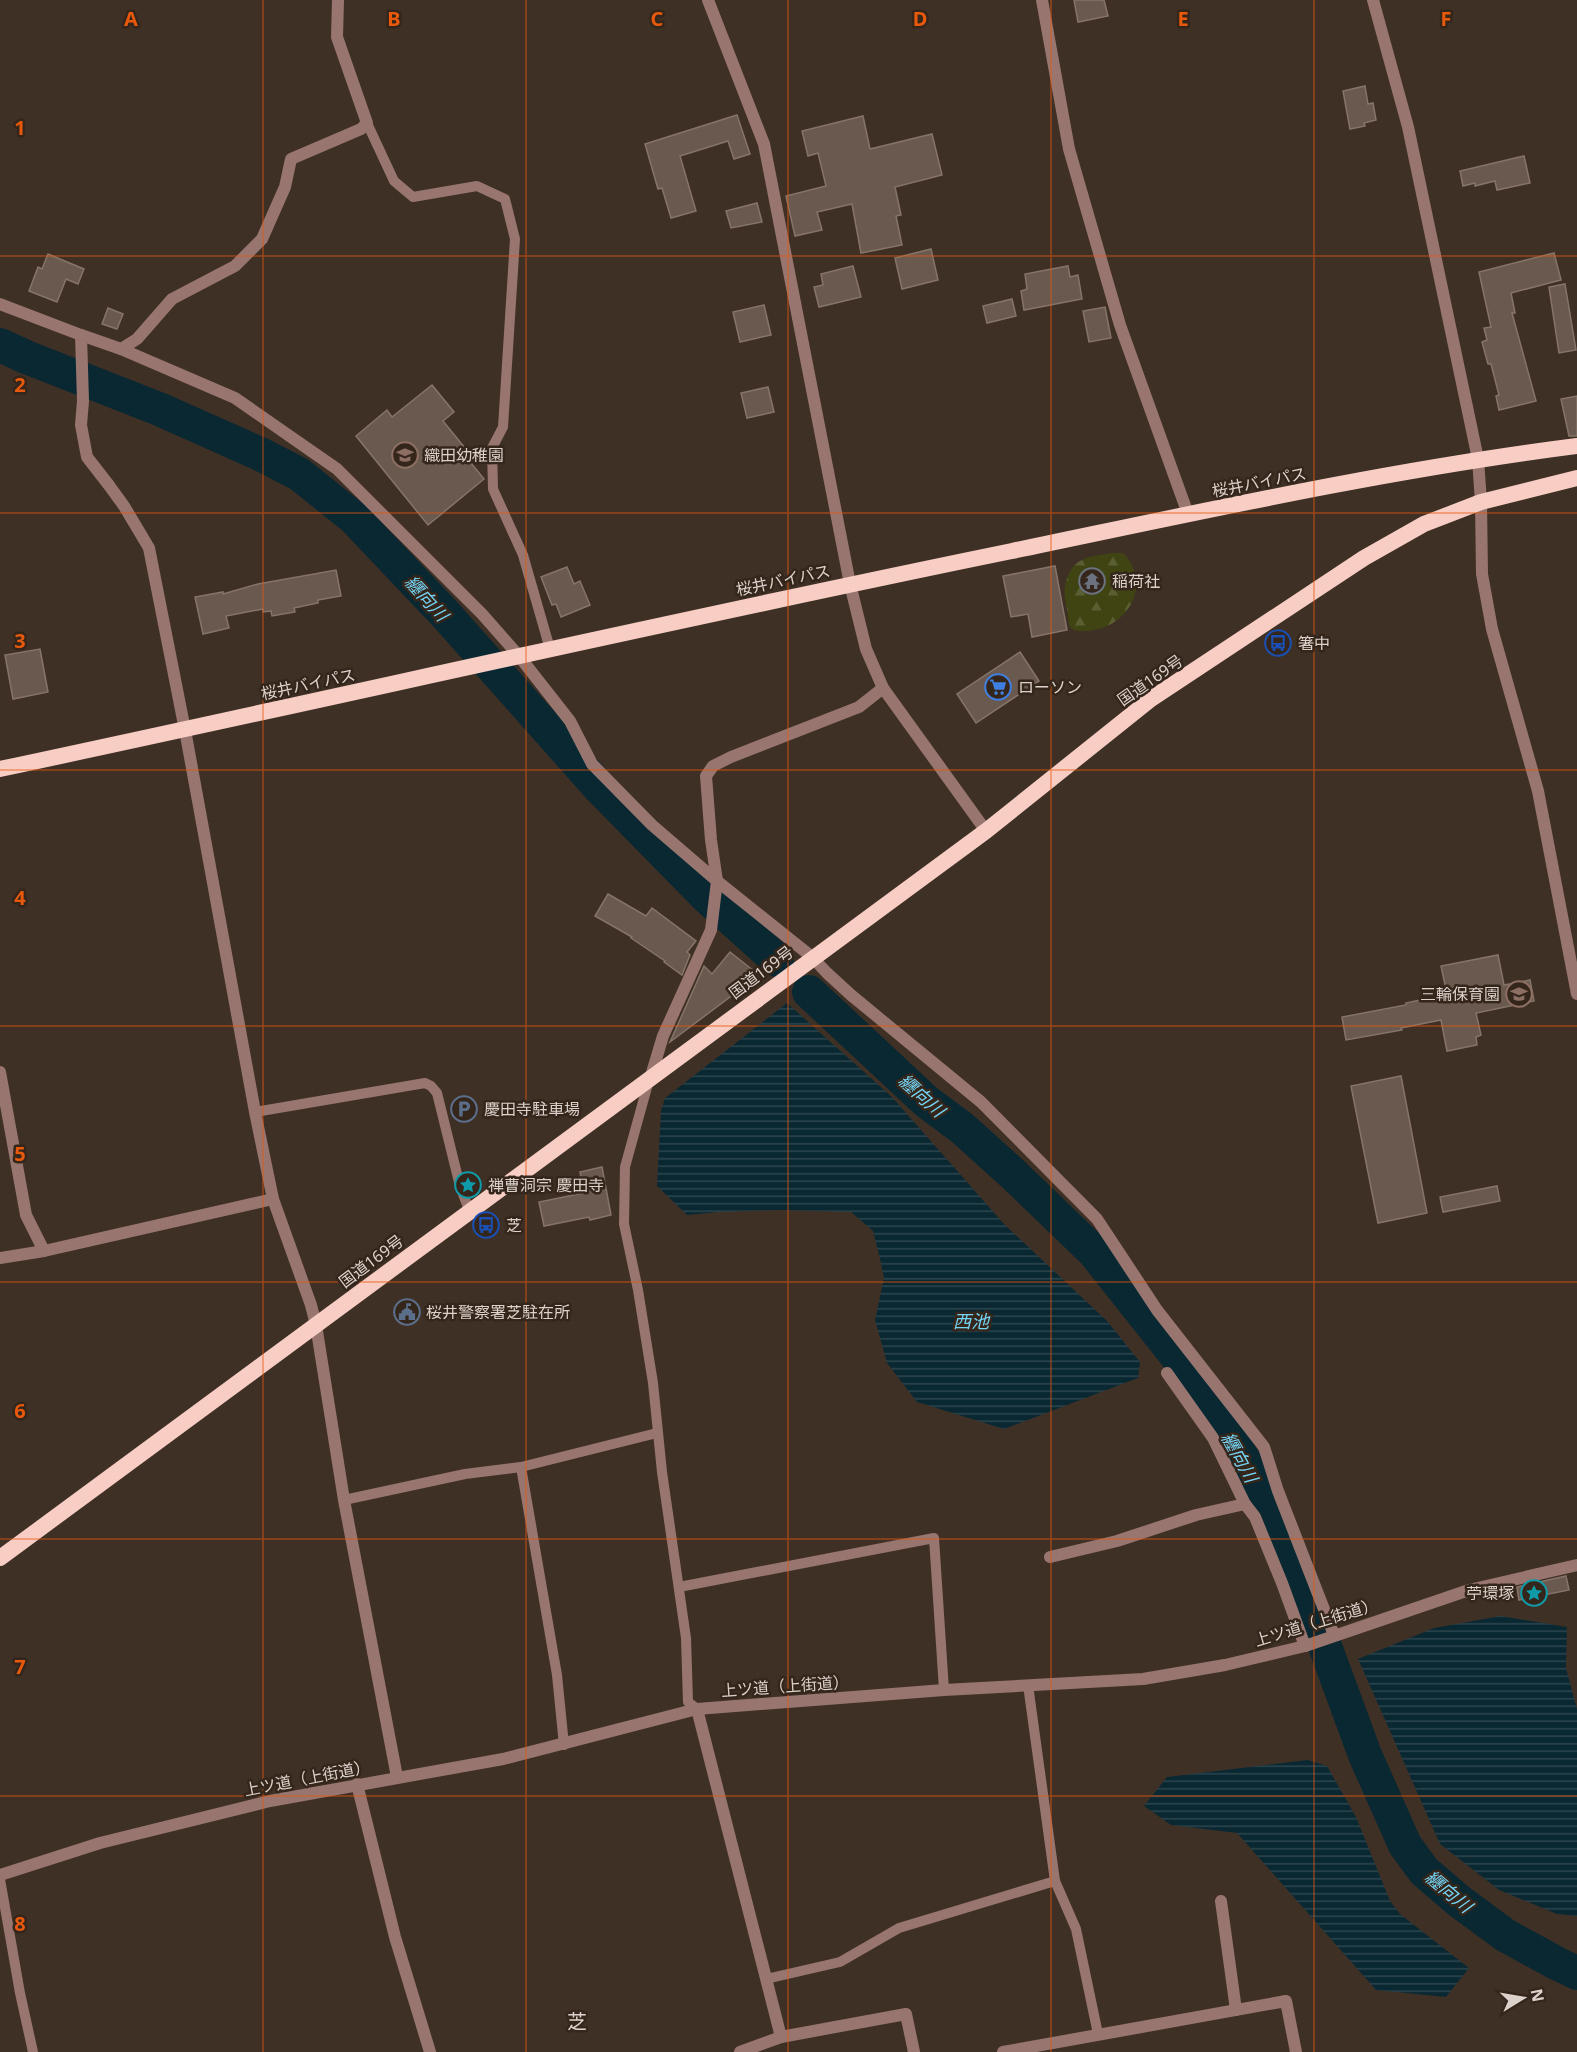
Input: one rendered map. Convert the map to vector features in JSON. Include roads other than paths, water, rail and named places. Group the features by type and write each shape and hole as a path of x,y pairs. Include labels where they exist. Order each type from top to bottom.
{"highway":[{"name":"桜井バイパス","path":"0,769 850,584 1188,514 1478,459 1577,446"},
{"name":"国道169号","path":"0,1558 812,957 986,831 1150,699 1364,558 1424,524 1481,502 1577,478"}],"street":[{"path":"121,350 137,339 172,299 234,266 262,239 285,188 291,159 361,129 367,123 337,37 338,0"},
{"path":"708,0 764,144 850,584 867,649 883,688 986,831"},
{"path":"1042,0 1069,149 1120,325 1188,514"},
{"path":"1373,0 1408,127 1478,459 1482,574 1492,628 1538,791 1577,994"},
{"path":"0,304 81,340 121,350 235,398 337,470 482,614 510,658 570,721 592,764 652,825 717,883 812,957 851,995 981,1102 1097,1219 1157,1310 1264,1447 1332,1636"},
{"path":"81,340 83,401 81,425 87,457 124,506 149,548 273,1199 316,1325 344,1500 397,1777"},
{"path":"651,1076 663,1036 711,930 717,883 706,776 713,766 731,757 859,707 883,688"},
{"path":"0,1072 26,1215 44,1251"},
{"path":"0,1258 44,1251 273,1199"},
{"path":"1167,1373 1213,1438 1245,1504 1255,1517 1307,1645"},
{"path":"1050,1557 1117,1541 1196,1515 1245,1504"},
{"name":"上ツ道（上街道）","path":"0,1877 100,1843 270,1801 503,1759 697,1709 944,1690 1143,1680 1225,1665 1307,1645 1469,1590 1577,1564"},
{"path":"697,1709 781,2037"},
{"path":"357,1784 395,1936 430,2052"},
{"path":"1221,1902 1236,2010"},
{"path":"1003,2052 1286,2001 1296,2052"},
{"path":"740,2052 781,2037 906,2014 914,2052"}],"lane":[{"path":"367,123 394,181 413,197 477,186 505,199 515,239 503,427 492,447 493,489 523,555 550,649"},
{"path":"651,1076 625,1167 624,1224 638,1290 653,1383 657,1433 686,1638 688,1702 697,1709"},
{"path":"255,1112 425,1083 432,1086 438,1093 460,1186 469,1210"},
{"path":"344,1500 465,1474 521,1467 657,1433"},
{"path":"521,1467 556,1675 564,1745"},
{"path":"679,1587 934,1538 944,1690"},
{"path":"1028,1685 1055,1881 1076,1929 1098,2034"},
{"path":"0,1877 20,1993 33,2052"},
{"path":"766,1979 840,1962 899,1928 1055,1881"}],"water":[{"name":"西池","path":"787,1003 892,1097 1004,1224 1107,1321 1140,1362 1138,1378 1004,1429 917,1402 887,1363 875,1320 884,1278 880,1259 873,1231 851,1212 781,1210 687,1215 657,1186 661,1111 665,1098"},
{"path":"1501,1616 1567,1627 1566,1668 1577,1709 1577,1916 1557,1914 1499,1890 1440,1844 1358,1659 1434,1628"},
{"path":"1308,1760 1327,1766 1356,1817 1390,1901 1400,1914 1469,1968 1446,1997 1376,1990 1237,1833 1171,1825 1144,1806 1167,1777"}],"waterway":[{"name":"纒向川","path":"0,345 159,409 299,474 354,518 446,615 598,786 707,897 777,960"},
{"name":"纒向川","path":"809,992 927,1102 962,1128 1012,1173 1094,1252 1194,1378 1245,1462 1296,1567 1365,1755 1405,1845 1424,1871 1459,1901 1505,1935 1577,1973"}],"place":[{"name":"織田幼稚園","path":"405,455"},
{"name":"稲荷社","path":"1092,581"},
{"name":"箸中","path":"1278,643"},
{"name":"ローソン","path":"998,687"},
{"name":"三輪保育園","path":"1519,994"},
{"name":"慶田寺駐車場","path":"464,1109"},
{"name":"禅曹洞宗 慶田寺","path":"468,1185"},
{"name":"芝","path":"486,1225"},
{"name":"桜井警察署芝駐在所","path":"407,1312"},
{"name":"苧環塚","path":"1534,1593"}],"district":[{"name":"芝","path":"577,2021"}]}
